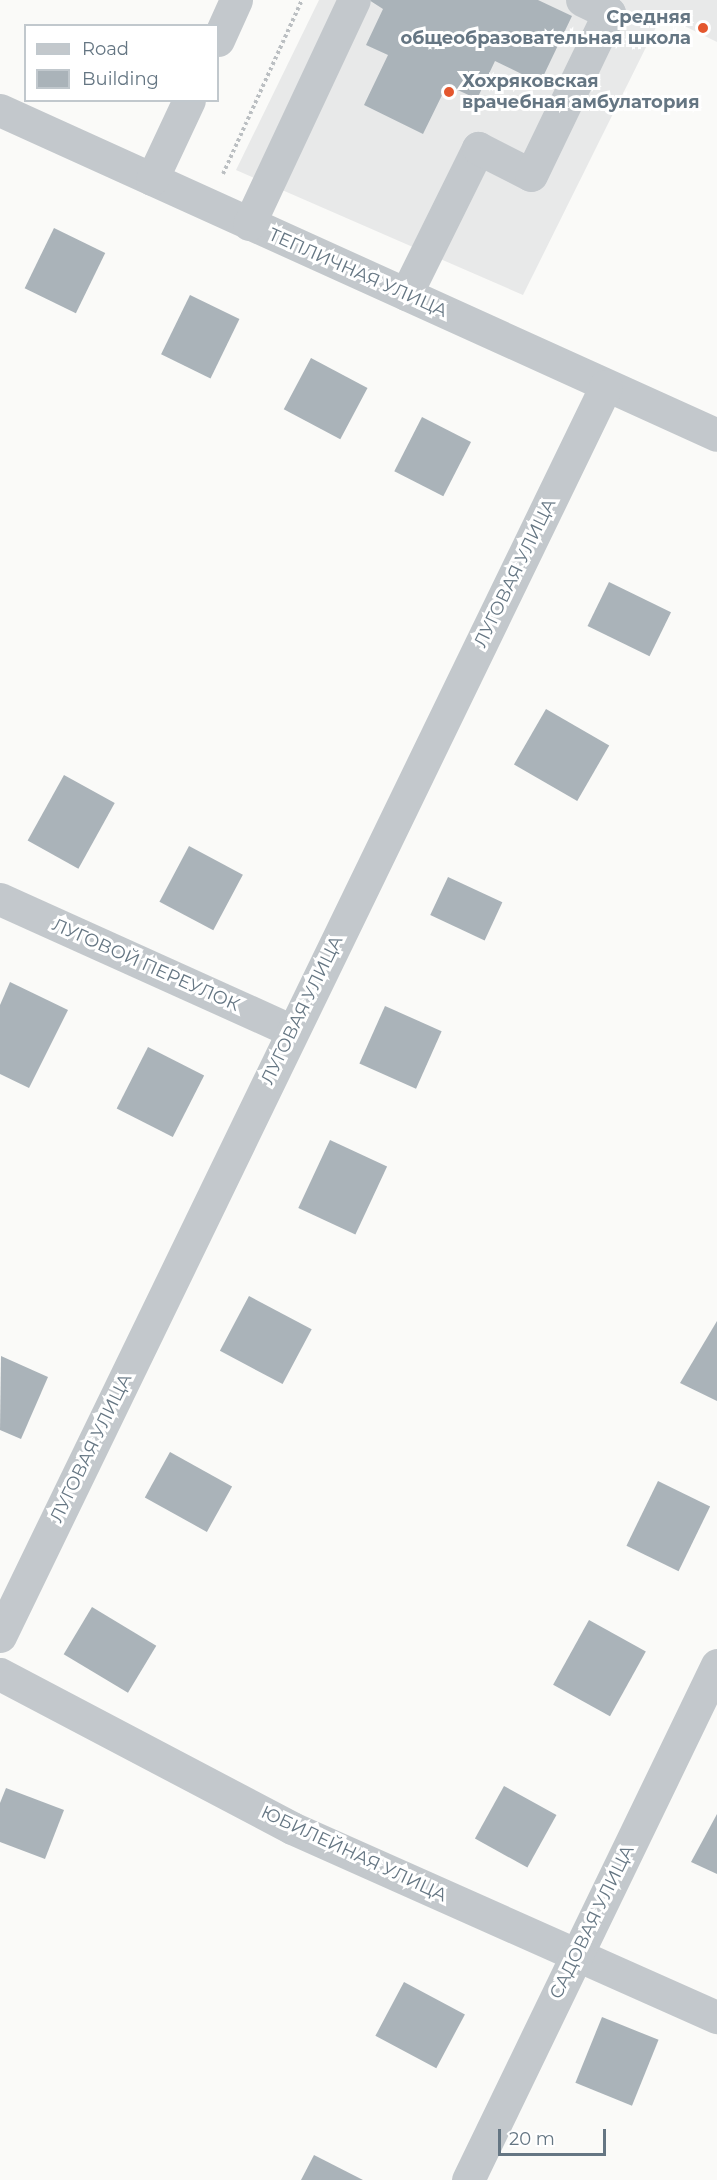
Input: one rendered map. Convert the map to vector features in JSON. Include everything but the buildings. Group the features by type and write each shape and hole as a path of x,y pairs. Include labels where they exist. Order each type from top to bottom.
{"street":[{"path":"219,38 236,0"},
{"path":"249,224 354,0"},
{"path":"406,294 478,148 531,174 609,13 582,0"},
{"path":"152,179 188,102"},
{"name":"ТЕПЛИЧНАЯ УЛИЦА","path":"0,110 717,435"},
{"name":"ЛУГОВАЯ УЛИЦА","path":"0,1636 606,386"},
{"name":"ЛУГОВОЙ ПЕРЕУЛОК","path":"0,899 292,1031"},
{"name":"САДОВАЯ УЛИЦА","path":"468,2180 717,1665"},
{"name":"ЮБИЛЕЙНАЯ УЛИЦА","path":"0,1674 292,1828 717,2017"}],"shaded area":[{"name":"Хохряковская врачебная амбулатория","path":"319,0 717,0 717,42 662,15 523,295 236,170"}],"place":[{"name":"Средняя общеобразовательная школа","path":"703,28"},
{"name":"Хохряковская врачебная амбулатория","path":"449,92"}]}
